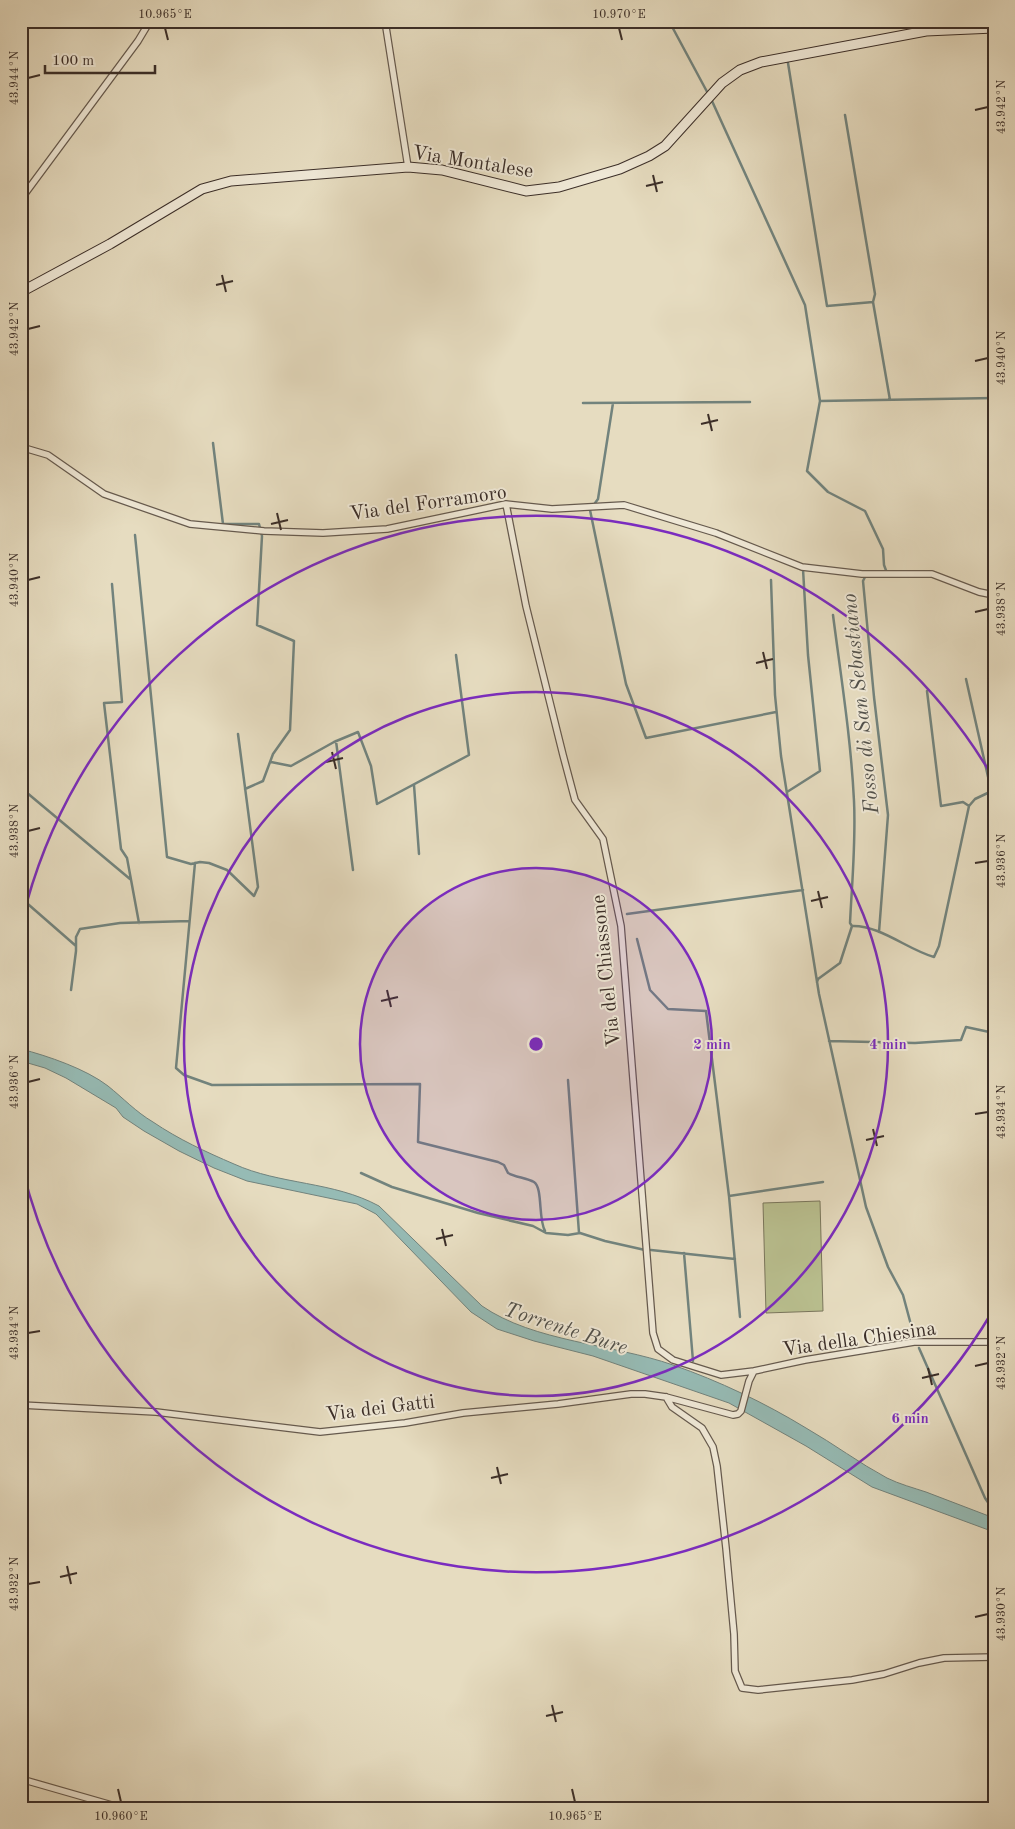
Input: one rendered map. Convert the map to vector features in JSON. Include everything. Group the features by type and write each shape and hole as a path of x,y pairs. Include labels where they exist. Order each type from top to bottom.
{"main road":[{"name":"Via Montalese","path":"21,292 110,244 202,189 231,181 408,166 442,170 526,191 559,186 620,169 649,156 665,146 722,83 740,70 761,62 918,32 994,28"}],"street":[{"path":"21,199 138,41 150,21"},
{"path":"385,21 408,166"},
{"name":"Via del Forramoro","path":"21,447 48,455 104,494 190,524 264,531 332,532 387,529 506,504 552,509 624,505 716,533 802,567 862,574 932,574 979,592 994,595"},
{"name":"Via del Chiassone","path":"506,504 526,606 575,800 603,839 621,926 653,1332 658,1349 673,1360 721,1375 754,1371"},
{"name":"Via della Chiesina","path":"754,1371 805,1360 914,1342 994,1342"},
{"name":"Via dei Gatti","path":"21,1405 156,1412 320,1432 404,1423 463,1413 558,1404 631,1394 666,1397 730,1414 740,1411 754,1371"},
{"path":"666,1397 672,1407 702,1428 710,1440 714,1454 726,1548 734,1634 735,1670 742,1688 758,1690 852,1680 884,1674 919,1663 944,1658 994,1658"},
{"path":"21,1779 122,1808"}],"green space":[{"path":"820,1201 823,1311 766,1313 763,1203"}],"water":[{"path":"21,1049 55,1059 89,1074 108,1086 141,1114 192,1145 252,1171 325,1187 361,1198 379,1206 482,1306 503,1318 549,1335 650,1358 724,1385 790,1419 887,1478 994,1518 994,1532 872,1487 806,1446 729,1403 593,1356 534,1341 497,1329 471,1312 376,1214 357,1204 247,1181 214,1168 144,1131 123,1117 116,1108 66,1078 45,1068 21,1061"}],"waterway":[{"path":"669,21 712,101 805,305 820,401 807,471 828,492 865,511 883,549 884,565 887,573"},
{"path":"788,63 827,306 873,302"},
{"path":"845,115 875,294 873,302 890,400"},
{"path":"991,296 994,320"},
{"path":"820,401 994,398"},
{"path":"583,403 750,402"},
{"path":"613,403 598,499 590,510 626,684 646,738 776,712"},
{"path":"213,443 223,524 259,524 262,536 257,625 294,641 290,730 273,754 263,781 245,789"},
{"path":"135,535 167,857 191,864 209,863 227,870 254,896 258,887 238,734"},
{"path":"787,792 820,771 808,655 803,569"},
{"name":"Fosso di San Sebastiano","path":"865,577 863,581 874,697 888,815 879,932"},
{"path":"771,580 775,695 781,756 819,994 866,1207 888,1267 903,1295 914,1336"},
{"path":"112,584 122,702 104,703 121,849 127,858 139,923"},
{"path":"833,615 853,778 854,846 850,923 852,926"},
{"path":"271,762 291,766 334,742 358,732 371,766 377,804 469,755 456,655"},
{"path":"966,679 991,790"},
{"path":"927,691 941,806 963,802 969,806"},
{"path":"336,741 353,870"},
{"path":"414,785 419,854"},
{"path":"852,926 873,929 934,957 939,946 969,806 975,799 994,790"},
{"path":"26,792 130,879"},
{"path":"195,863 176,1068 184,1075 212,1085 420,1084 418,1142 498,1162 504,1165 508,1173 534,1182 539,1190 545,1231"},
{"path":"627,914 803,890"},
{"path":"21,898 76,946"},
{"path":"71,990 76,937 80,929 120,923 189,921"},
{"name":"Fosso di San Sebastiano","path":"817,982 818,979 840,963 852,926"},
{"path":"637,939 650,990 668,1009 706,1011 729,1196 740,1317"},
{"path":"829,1041 915,1043 961,1040 966,1027 994,1033"},
{"path":"568,1080 579,1233"},
{"path":"361,1173 392,1187 478,1213 533,1226 546,1233 568,1235 580,1233 645,1250"},
{"path":"729,1196 823,1182"},
{"path":"651,1250 735,1259"},
{"path":"684,1253 693,1361"},
{"path":"919,1348 985,1498 994,1511"}],"water label":[{"name":"Torrente Bure","path":"566,1328"}]}
